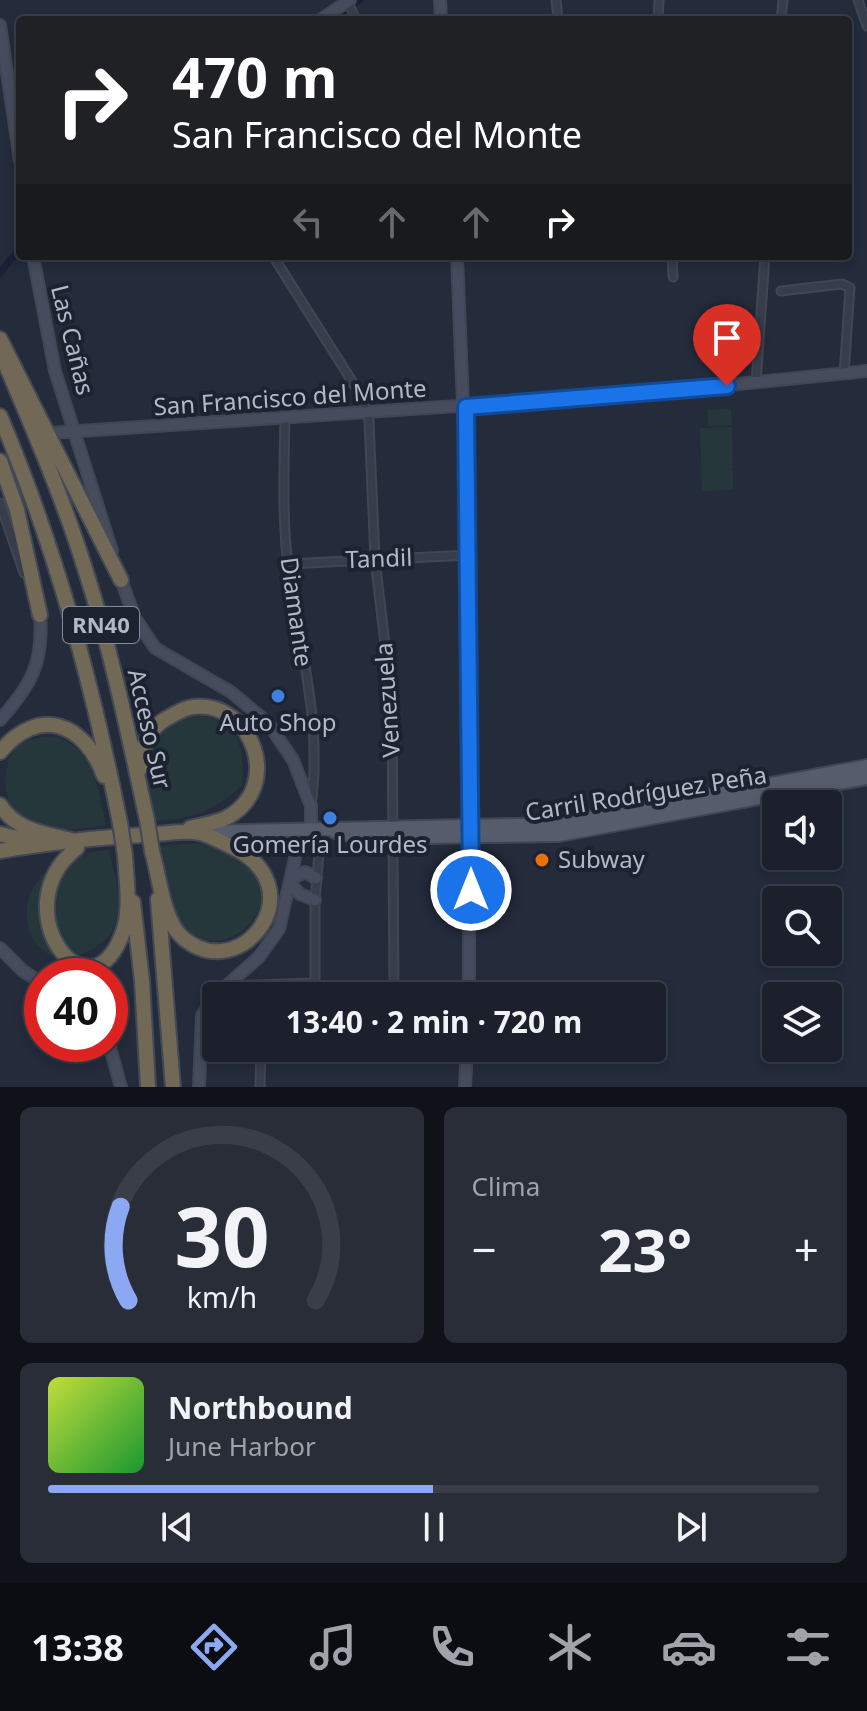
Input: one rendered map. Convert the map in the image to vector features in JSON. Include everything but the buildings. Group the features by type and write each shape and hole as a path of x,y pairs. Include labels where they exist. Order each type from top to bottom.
{"highway":[{"path":"0,339 50,433 121,580"},
{"name":"Acceso Sur","path":"0,351 45,457 86,569 122,705 152,851 166,972 173,1087"},
{"name":"Acceso Sur","path":"0,416 65,593 100,722 140,952 148,1087"},
{"path":"0,461 40,615"},
{"path":"147,820 141,766 148,735 158,724 191,707 207,708 224,715 251,741 258,756 257,783 251,796 227,817 170,833"},
{"path":"0,752 25,730 45,725 63,727 78,734 99,763 120,823"},
{"path":"0,805 8,816 28,830 79,842"},
{"path":"152,851 169,911 181,936 207,949 236,947 257,934 267,919 271,901 269,883 253,859 199,832"},
{"name":"Carril Rodríguez Peña","path":"101,838 199,832"},
{"path":"0,834 54,845"},
{"path":"0,851 101,838"},
{"path":"35,872 59,855 101,838"},
{"path":"0,861 54,845"},
{"path":"102,958 117,943 127,915 125,855"}],"main road":[{"name":"Carril Rodríguez Peña","path":"471,833 595,819 867,766"},
{"name":"Carril Rodríguez Peña","path":"199,832 335,832 351,827 393,833 586,832 867,778"}],"street":[{"path":"858,0 867,26"},
{"path":"326,16 349,1"},
{"path":"0,25 16,138"},
{"name":"Las Cañas","path":"34,260 55,371 135,618 155,648 231,692 268,723 293,760 311,806"},
{"path":"275,260 368,413"},
{"path":"457,260 466,407 469,555 469,982"},
{"path":"672,260 673,277"},
{"path":"756,383 765,260"},
{"path":"781,291 842,284 850,288 844,374"},
{"name":"San Francisco del Monte","path":"50,433 466,407 867,371"},
{"name":"Venezuela","path":"368,413 375,559 392,704 394,982"},
{"name":"Diamante","path":"285,418 283,504 288,564 312,721 314,772 311,806"},
{"path":"0,503 40,615 42,635 37,666 26,691 0,720"},
{"name":"Tandil","path":"288,564 469,555"},
{"path":"311,806 311,832 319,850 315,900 315,982"},
{"path":"230,982 272,941 284,917 298,848 311,832"},
{"path":"291,881 305,872 316,878"},
{"path":"291,881 300,894 315,900"},
{"path":"0,948 24,972"},
{"path":"199,1087 202,1016"},
{"path":"114,1062 121,1087"},
{"path":"260,1087 261,1062"},
{"path":"465,1087 466,1062"}],"shaded area":[{"path":"731,409 732,425 708,426 707,410"},
{"path":"732,427 733,469 723,469 733,470 733,490 702,491 700,428"},
{"path":"194,715 209,717 230,728 240,747 242,786 202,812 156,821 148,770 153,744 175,723"},
{"path":"54,736 78,750 86,760 97,784 106,825 45,829 26,823 11,807 7,797 6,774 12,753 22,743"},
{"path":"199,843 238,859 249,867 260,882 262,898 257,914 233,937 217,941 201,939 186,928 171,900 160,846"},
{"path":"109,849 119,903 117,921 112,930 98,945 76,956 57,957 42,950 32,937 27,920 28,902 36,884 51,868 65,861"}],"waterway":[{"path":"355,3 360,0"},
{"path":"337,16 345,10"},
{"path":"0,273 16,253"}],"place":[{"name":"Auto Shop","path":"278,696"},
{"name":"Gomería Lourdes","path":"330,818"},
{"name":"Subway","path":"542,860"}],"route":[{"path":"471,890 466,407 727,386"}]}
